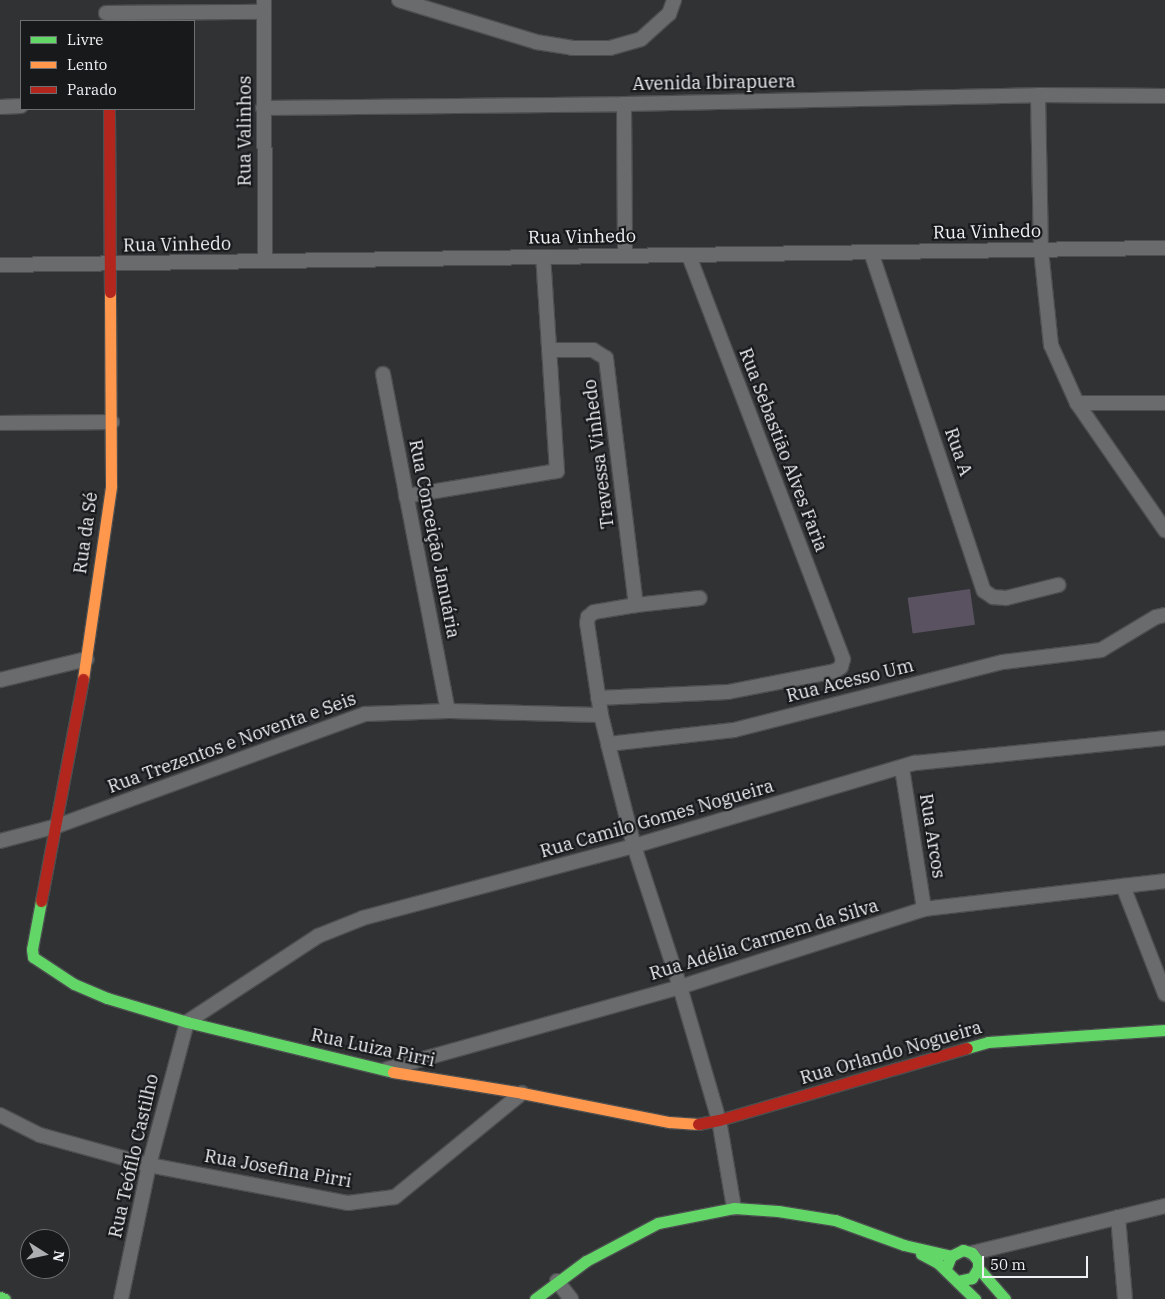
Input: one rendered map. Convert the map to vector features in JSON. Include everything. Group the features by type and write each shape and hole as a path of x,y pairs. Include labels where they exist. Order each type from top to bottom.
{"street":[{"path":"399,0 536,42 572,48 610,48 641,38 669,14 674,0"},
{"path":"106,12 264,6"},
{"name":"Rua Valinhos","path":"264,6 265,262"},
{"path":"1038,95 1041,250 1051,345 1077,403 1165,530"},
{"name":"Avenida Ibirapuera","path":"263,108 624,104 1038,95 1165,96"},
{"path":"624,104 625,255"},
{"path":"0,106 20,106"},
{"name":"Rua da Sé","path":"33,957 32,949 57,826 87,659 111,486 112,265 109,110"},
{"name":"Rua Vinhedo","path":"0,266 1165,248"},
{"name":"Rua A","path":"871,252 984,591 993,597 1006,598 1058,585"},
{"name":"Rua Sebastião Alves Faria","path":"598,698 728,692 835,671 841,667 843,659 688,255"},
{"path":"406,496 554,473 558,468 543,257"},
{"name":"Travessa Vinhedo","path":"549,350 593,350 601,353 606,358 636,605"},
{"name":"Rua Conceição Januária","path":"383,374 448,711"},
{"path":"1077,403 1165,403"},
{"path":"0,423 112,422"},
{"path":"700,598 594,612 588,617 587,623 598,698 608,744 634,846 680,987 719,1120 734,1208"},
{"name":"Rua Acesso Um","path":"608,744 734,730 1003,662 1101,650 1156,617 1165,615"},
{"path":"0,680 87,659"},
{"name":"Rua Trezentos e Noventa e Seis","path":"0,841 57,826 365,714 448,711 601,715"},
{"name":"Rua Camilo Gomes Nogueira","path":"186,1022 318,936 354,922 634,846 916,763 1165,738"},
{"name":"Rua Arcos","path":"902,768 924,910"},
{"name":"Rua Adélia Carmem da Silva","path":"382,1070 680,987 924,910 1165,881"},
{"path":"1123,886 1165,994"},
{"name":"Rua Luiza Pirri","path":"33,957 74,984 107,998 186,1022 382,1070 522,1093 669,1122 698,1124 719,1120"},
{"name":"Rua Teófilo Castilho","path":"121,1299 149,1165 186,1022"},
{"name":"Rua Orlando Nogueira","path":"719,1120 988,1042 1165,1030"},
{"name":"Rua Josefina Pirri","path":"0,1116 40,1135 149,1165 348,1203 395,1197 522,1093"},
{"path":"535,1299 586,1261 658,1223 734,1208 778,1211 835,1220 904,1245 951,1256 963,1250 972,1253 1165,1206"},
{"path":"1118,1217 1125,1299"},
{"path":"904,1245 938,1263 975,1299"},
{"path":"954,1278 972,1278 978,1268 978,1261 972,1253"},
{"path":"951,1256 947,1268 954,1278"},
{"path":"978,1268 1005,1299"},
{"path":"557,1281 571,1299"},
{"path":"0,1297 5,1299"}],"shaded area":[{"path":"970,589 975,625 913,633 908,598"}],"traffic: fast":[{"path":"41,901 32,949 33,957 74,984 107,998 187,1022 393,1072"},
{"path":"967,1048 988,1042 1165,1030"},
{"path":"535,1299 586,1261 658,1223 734,1208 778,1211 835,1220 904,1245 951,1256"},
{"path":"947,1266 951,1256 963,1250 972,1253 978,1261 978,1268 972,1278 958,1281"},
{"path":"921,1254 938,1263 975,1299"},
{"path":"978,1268 1005,1299"},
{"path":"0,1297 5,1299"}],"traffic: slow":[{"path":"83,679 111,486 110,292"},
{"path":"393,1072 522,1093 669,1122 698,1124"}],"traffic: jam":[{"path":"109,110 110,292"},
{"path":"41,901 83,679"},
{"path":"698,1124 719,1120 967,1048"}]}
